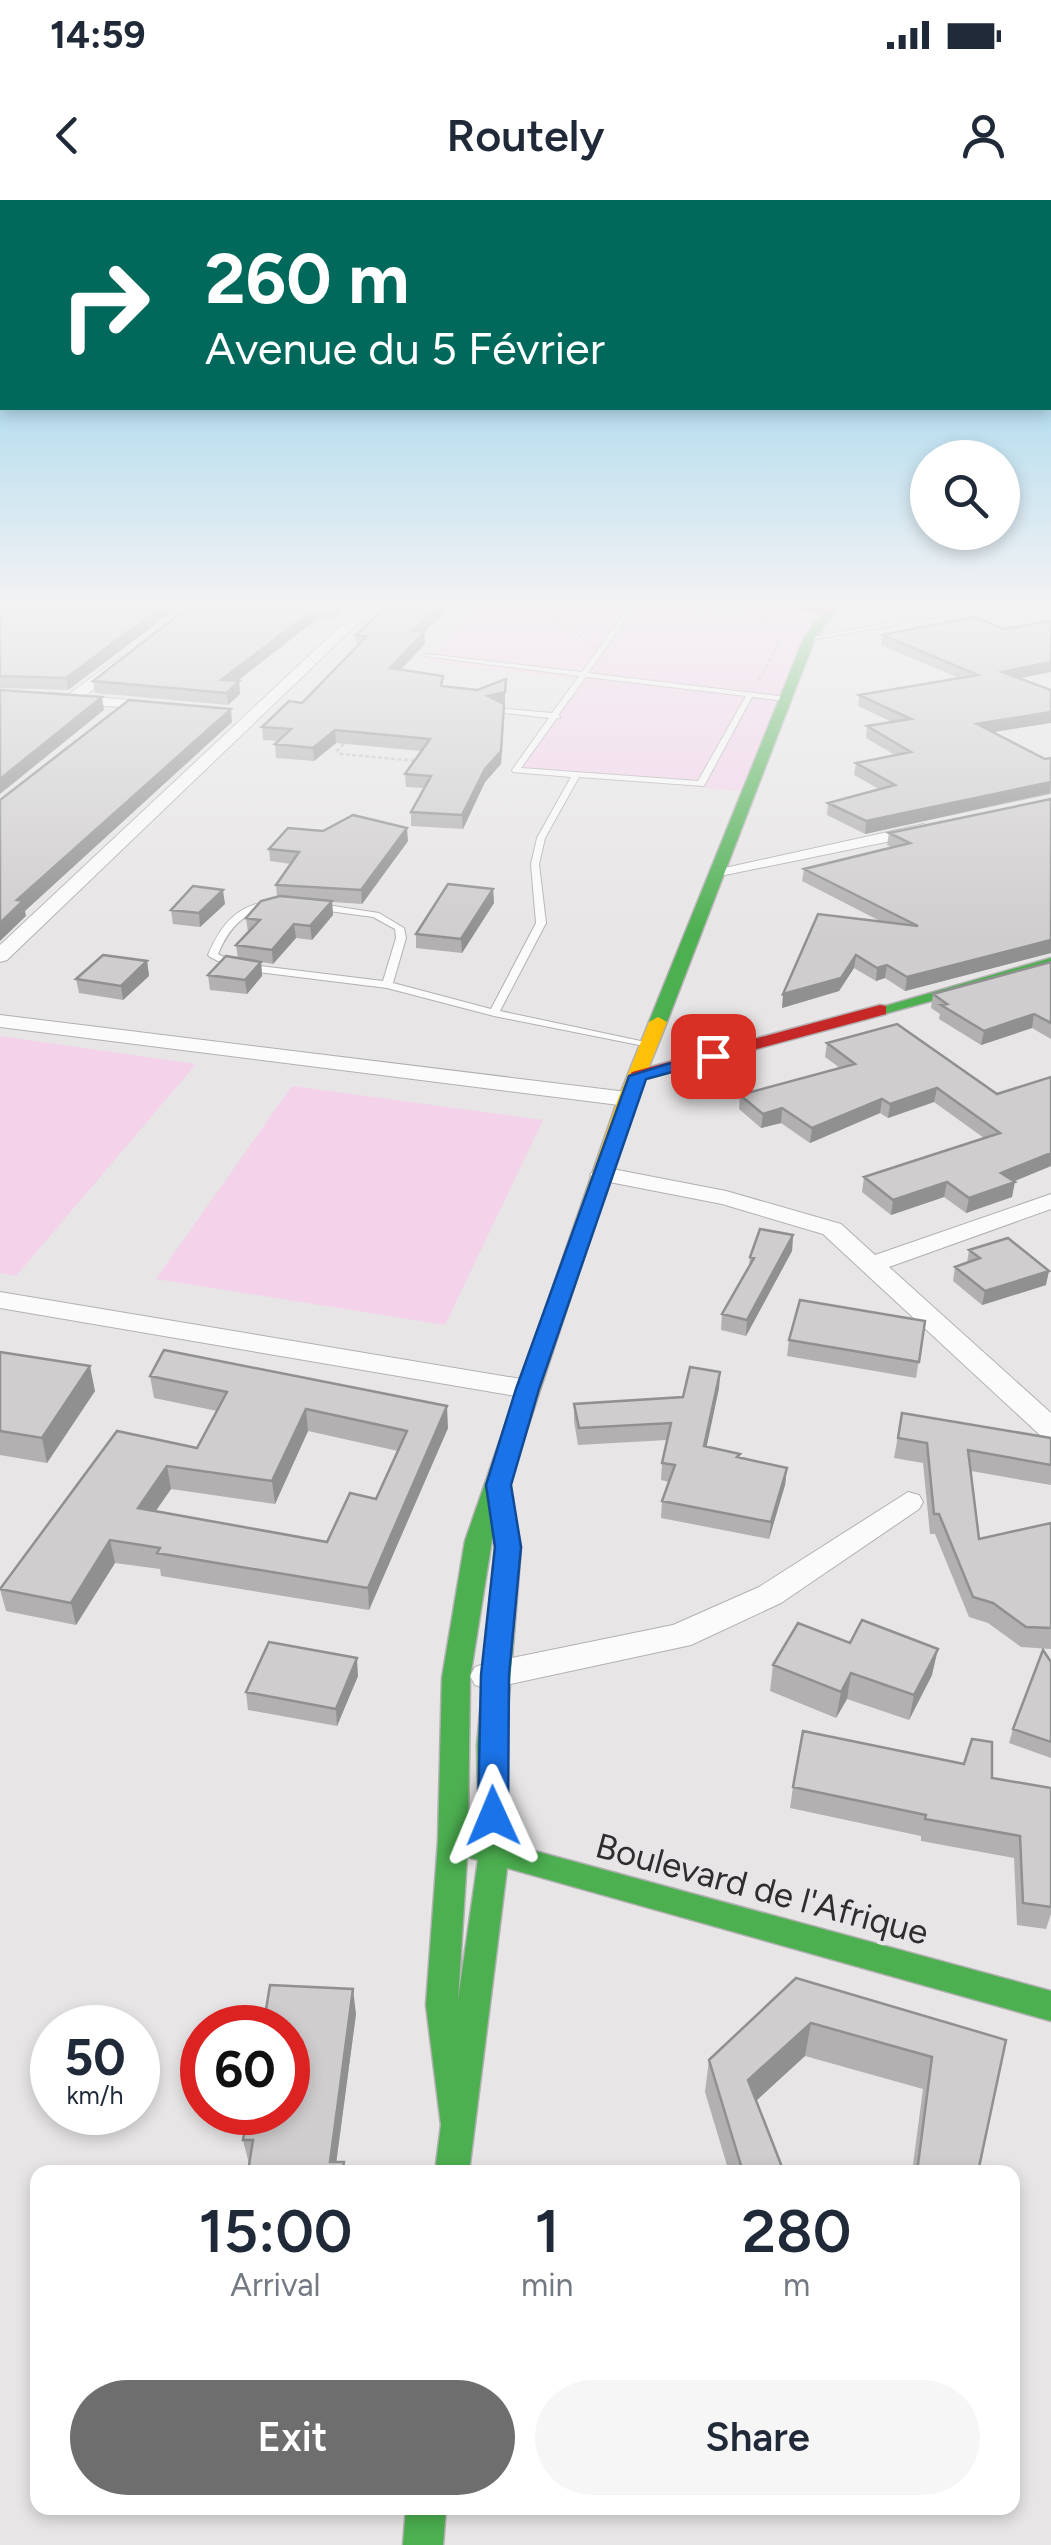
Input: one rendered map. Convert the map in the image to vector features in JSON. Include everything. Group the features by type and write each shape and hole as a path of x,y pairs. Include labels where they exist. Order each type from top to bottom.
{"main road":[{"path":"456,2123 442,2004 453,1841 456,1678 478,1540 627,1099 779,717"},
{"path":"638,1076 1051,963"},
{"path":"453,2165 456,2123 471,2051 494,1852 495,1675 508,1547 498,1485"},
{"name":"Boulevard de l'Afrique","path":"453,1841 1051,2006"},
{"path":"423,2545 425,2515"}],"street":[{"path":"0,956 243,717"},
{"path":"720,871 934,826"},
{"path":"0,1021 627,1099"},
{"path":"602,1174 801,1217 832,1229 1051,1429"},
{"path":"874,1264 1051,1201"},
{"path":"0,1300 527,1389"},
{"path":"456,1678 495,1675 680,1636 770,1596 908,1502"}],"lane":[{"path":"556,717 516,770 701,784 738,717"},
{"path":"494,1014 541,923 535,864 541,838 575,777"},
{"path":"386,985 401,938 392,920 376,915 266,904 232,920 221,933 214,954 234,966 386,985 494,1014 651,1046"}],"path":[{"path":"350,737 337,750 341,754 424,762"}],"shaded area":[{"path":"554,717 776,717 749,792 520,769"},
{"path":"0,1036 196,1064 16,1276 0,1273"},
{"path":"292,1086 543,1120 445,1325 156,1279"}],"building":[{"path":"0,717 77,717 0,779"},
{"path":"107,717 222,717 17,900 23,901 0,923 0,800"},
{"path":"272,717 503,717 501,751 485,769 462,815 411,812 431,776 405,774 430,739 335,730 313,748 275,744 291,729 262,727"},
{"path":"908,717 1017,717 977,724 1045,759 1051,758 1051,782 866,821 828,803 895,785 856,763 911,752 867,726 911,719"},
{"path":"1051,799 1051,940 907,977 887,965 877,968 856,955 841,978 783,994 818,914 918,926 804,869 910,843 889,833"},
{"path":"353,815 407,828 361,890 276,885 299,852 269,849 288,828 323,831"},
{"path":"448,884 493,889 461,939 416,934"},
{"path":"193,886 223,890 199,913 171,910"},
{"path":"280,896 332,901 310,926 294,924 272,950 236,945 260,920 246,918 261,901"},
{"path":"103,955 147,961 121,986 76,979"},
{"path":"226,956 261,962 245,980 208,975"},
{"path":"1051,962 1051,1023 1034,1014 984,1031 941,1005 947,1004 933,994"},
{"path":"897,1024 997,1094 1051,1077 1051,1153 1001,1173 1015,1182 969,1198 947,1182 893,1200 864,1177 1000,1133 937,1088 890,1104 882,1099 812,1128 782,1108 763,1114 740,1095 855,1064 827,1043"},
{"path":"760,1229 793,1235 747,1320 722,1314 754,1258 750,1257"},
{"path":"1008,1238 1049,1271 985,1291 955,1267 980,1258 969,1250"},
{"path":"800,1300 925,1321 919,1362 789,1340"},
{"path":"164,1350 447,1406 368,1588 157,1553 160,1548 110,1540 71,1603 0,1589 117,1431 197,1448 227,1392 150,1376","holes":["306,1409 407,1431 376,1499 350,1493 327,1542 138,1508 167,1466 272,1481"]},
{"path":"0,1352 90,1366 42,1438 0,1431"},
{"path":"690,1367 720,1372 704,1446 787,1468 771,1522 662,1501 675,1465 662,1463 671,1423 579,1428 574,1404 683,1397"},
{"path":"902,1413 1051,1438 1051,1465 968,1450 979,1539 1051,1523 1051,1628 1026,1627 993,1603 973,1597 939,1514 934,1514 927,1443 898,1438"},
{"path":"862,1620 938,1649 914,1695 851,1673 841,1692 773,1665 798,1623 850,1643"},
{"path":"269,1642 357,1658 336,1709 246,1692"},
{"path":"1043,1650 1051,1662 1051,1742 1013,1729"},
{"path":"803,1731 964,1764 972,1739 992,1742 992,1778 1051,1788 1051,1907 1023,1903 1020,1836 925,1819 926,1815 793,1787"},
{"path":"796,1978 1006,2040 979,2165 918,2165 932,2057 811,2023 748,2080 781,2165 741,2165 709,2060"},
{"path":"270,1985 353,1989 330,2162 344,2162 343,2165 249,2165 253,2140 243,2140 244,2135 310,2135 310,2005 267,2005"}],"traffic: fast":[{"path":"658,1022 779,717"},
{"path":"880,1010 1051,963"},
{"path":"457,2123 442,2005 453,1841 456,1678 478,1541 502,1469"},
{"path":"453,2165 494,1852 491,1745 508,1547 499,1490"},
{"path":"475,1847 1051,2006"},
{"path":"423,2545 425,2515"}],"traffic: slow":[{"path":"502,1469 627,1099 658,1022"}],"traffic: jam":[{"path":"638,1076 880,1010"}],"route":[{"path":"493,1816 495,1675 508,1547 498,1485 527,1389 638,1076 713,1056"}]}
